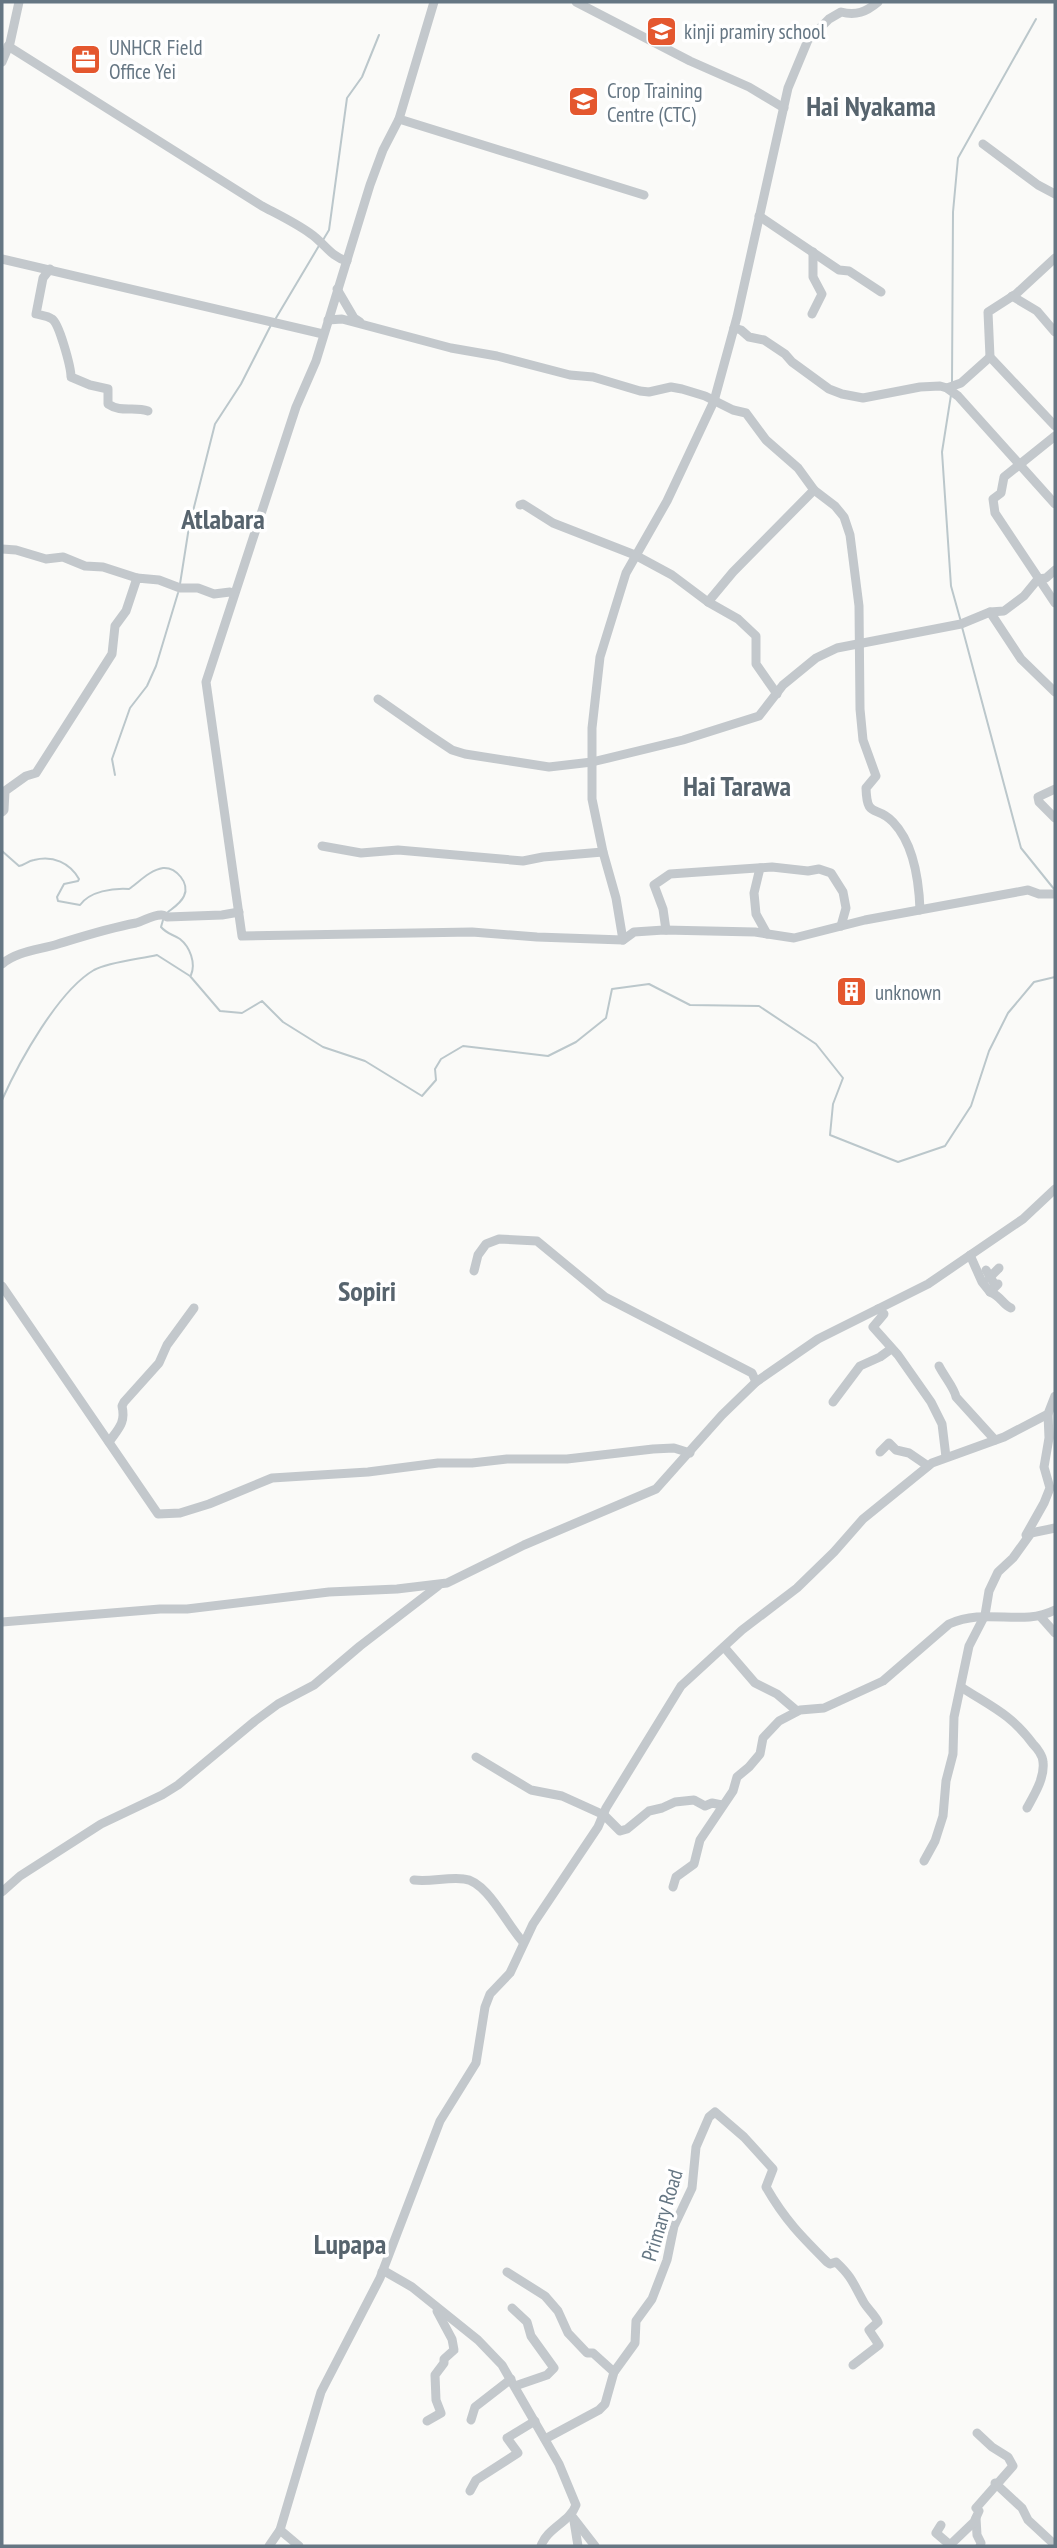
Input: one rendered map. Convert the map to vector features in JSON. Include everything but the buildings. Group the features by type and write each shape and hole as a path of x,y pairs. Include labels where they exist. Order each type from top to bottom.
{"street":[{"path":"2,62 19,2"},
{"path":"434,2 398,119 383,150 316,361 296,407 206,682 242,936 472,932 622,940 634,932 666,930 767,934 794,938 920,909 1028,890 1039,894 1055,894"},
{"path":"576,2 690,61 749,87 784,108"},
{"path":"845,2 847,13"},
{"path":"622,940 616,898 594,816 592,762 597,670 607,632 626,573 667,501 714,401 734,328 788,88 808,40 829,19 841,12 853,15 864,12 878,2"},
{"path":"8,46 262,206 295,223 339,259 347,261"},
{"path":"398,119 644,195"},
{"path":"983,144 1038,185 1055,194"},
{"path":"759,216 839,270 849,271 881,292"},
{"path":"811,314 822,294 813,277 813,252"},
{"path":"1055,258 1012,296 988,312 990,356 1055,426"},
{"path":"2,259 323,334"},
{"path":"50,269 43,278 36,314 51,318 56,323 68,355 71,377 108,389 108,404 112,408 148,411"},
{"path":"337,289 354,318 363,324"},
{"path":"1012,296 1037,311 1055,332"},
{"path":"328,320 342,319 567,374 593,377 640,391 649,392 671,387 705,396 725,407 746,413 762,435 798,468 814,490 835,506 844,517 850,535 857,585 860,643 858,681 863,740 876,776 867,785 867,803 869,808 894,823 910,852 918,880 920,909"},
{"path":"734,328 749,337 764,340 829,389 863,398 920,387 947,388 961,383 990,356"},
{"path":"947,388 958,396 1055,505"},
{"path":"1055,436 1004,478 1001,493 993,499 995,513 1055,603"},
{"path":"708,602 733,572 814,490"},
{"path":"520,505 560,526 635,555 672,575 708,602 738,619 756,636 755,664 777,694"},
{"path":"2,549 16,550 46,559 63,557 85,566 103,567 137,578 159,580 180,588 198,588 214,594 234,594"},
{"path":"378,699 436,740 465,754 549,768 592,762 683,740 759,716 783,685 816,658 837,648 961,624 989,612 1004,611 1024,596 1038,579 1046,578 1055,570"},
{"path":"2,812 5,791 26,776 36,773 112,654 115,626 126,611 137,578"},
{"path":"989,612 1021,659 1055,692"},
{"path":"1055,789 1038,797 1039,802 1055,818"},
{"path":"322,846 361,853 398,850 523,861 603,852"},
{"path":"666,930 655,882 670,874 772,867 808,871 819,869 831,873 838,881 845,899 846,908 841,926"},
{"path":"760,868 754,896 756,914 767,934"},
{"path":"2,964 26,952 161,914 167,917 239,912"},
{"path":"2,1892 20,1876 102,1824 178,1785 278,1704 314,1685 359,1646 439,1585 524,1545 656,1489 722,1415 756,1382 818,1339 928,1284 1023,1219 1055,1189"},
{"path":"474,1271 478,1255 486,1244 499,1239 537,1241 605,1297 752,1373 756,1382"},
{"path":"970,1255 982,1282 992,1282"},
{"path":"992,1282 999,1268"},
{"path":"992,1282 1006,1306 1011,1308"},
{"path":"2,1286 158,1514 180,1513 209,1504 272,1478 369,1472 438,1463 567,1459 653,1449 674,1448 690,1453"},
{"path":"109,1442 122,1426 125,1417 122,1406 124,1402 159,1363 167,1345 194,1308"},
{"path":"878,1309 884,1314 873,1327 898,1355 936,1413 942,1424 946,1457"},
{"path":"833,1402 860,1366 891,1349"},
{"path":"939,1366 956,1397 995,1440"},
{"path":"925,1861 943,1816 946,1781 953,1754 954,1717 969,1646 985,1615 989,1591 998,1573 1013,1558 1026,1538 1050,1488 1044,1467 1049,1438 1048,1415 1055,1396"},
{"path":"269,2546 281,2530 321,2392 382,2272 440,2121 476,2063 485,2007 490,1994 510,1973 523,1942 604,1815 681,1686 742,1630 797,1588 863,1519 928,1466 995,1440 1048,1415"},
{"path":"880,1452 889,1443 896,1450 909,1452 928,1466"},
{"path":"1026,1538 1033,1532 1055,1528"},
{"path":"2,1622 187,1609 330,1592 439,1585"},
{"path":"673,1887 677,1877 694,1864 700,1840 733,1791 737,1777 749,1768 760,1754 763,1738 779,1721 797,1712 824,1709 883,1681 949,1624 959,1619 985,1615 1032,1618 1055,1610"},
{"path":"1040,1616 1055,1633"},
{"path":"724,1647 755,1683 777,1694 797,1712"},
{"path":"961,1687 1015,1722 1038,1749 1044,1762 1040,1783 1027,1808"},
{"path":"476,1757 531,1790 562,1796 604,1815 620,1831 627,1829 649,1811 682,1800 694,1800 705,1806 718,1803 722,1805"},
{"path":"414,1880 431,1882 467,1879 483,1887 523,1942"},
{"name":"Primary Road","path":"614,2372 635,2343 636,2321 652,2299 667,2260 674,2226 692,2188 696,2147 713,2112 744,2137 773,2169 766,2187 790,2225 830,2264 836,2262 842,2268 853,2280 863,2302 877,2319 878,2322 869,2330 879,2344 853,2365"},
{"path":"382,2272 412,2287 478,2340 502,2365 559,2464 576,2505 573,2517 578,2546"},
{"path":"507,2272 545,2296 558,2311 568,2333 587,2353 593,2353 614,2372 605,2404 599,2410 545,2439"},
{"path":"427,2421 441,2413 436,2400 435,2375 444,2359 454,2350 452,2339 435,2306"},
{"path":"471,2420 475,2407 513,2382 547,2375 554,2368 531,2336 527,2322 512,2308"},
{"path":"470,2491 477,2480 518,2453 507,2438 535,2421"},
{"path":"941,2525 936,2533 950,2545 976,2518 979,2511 976,2508 995,2483 1013,2466 1008,2457 992,2447 977,2432"},
{"path":"995,2483 1055,2545"},
{"path":"541,2546 544,2539 573,2517"},
{"path":"573,2517 595,2546"},
{"path":"976,2518 980,2546"},
{"path":"281,2530 299,2546"}],"waterway":[{"path":"952,382 953,212 958,158 1036,19"},
{"path":"323,240 329,230 347,98 362,77 379,35"},
{"path":"276,318 320,244"},
{"path":"180,584 189,527 215,424 241,384 271,325"},
{"path":"951,395 942,452 951,586 961,622"},
{"path":"115,775 112,759 130,708 147,686 156,666 178,593"},
{"path":"962,627 1021,848 1054,889"},
{"path":"2,851 19,866 41,859 66,865 79,879 64,884 57,897 58,901 80,905 90,896 109,890 129,889 154,871 168,868 181,877 185,886 181,901 168,912"},
{"path":"163,920 161,927 184,942 189,951 193,965 191,975"},
{"path":"2,1100 41,1029 80,980 100,967 157,955 190,976 220,1011 242,1013 262,1001 283,1022 323,1047 365,1061 422,1096 436,1080 435,1069 441,1059 463,1046 548,1056 576,1042 606,1018 612,989 649,984 690,1005 759,1006 816,1044 843,1078 833,1104 830,1135 898,1162 945,1146 971,1106 989,1051 1008,1013 1034,982 1055,977"}],"place":[{"name":"kinji pramiry school","path":"661,31"},
{"name":"UNHCR Field Office Yei","path":"86,59"},
{"name":"Crop Training Centre (CTC)","path":"584,102"},
{"name":"unknown","path":"852,992"}],"district":[{"name":"Hai Nyakama","path":"871,105"},
{"name":"Atlabara","path":"223,518"},
{"name":"Hai Tarawa","path":"737,785"},
{"name":"Sopiri","path":"367,1290"},
{"name":"Lupapa","path":"350,2243"}]}
